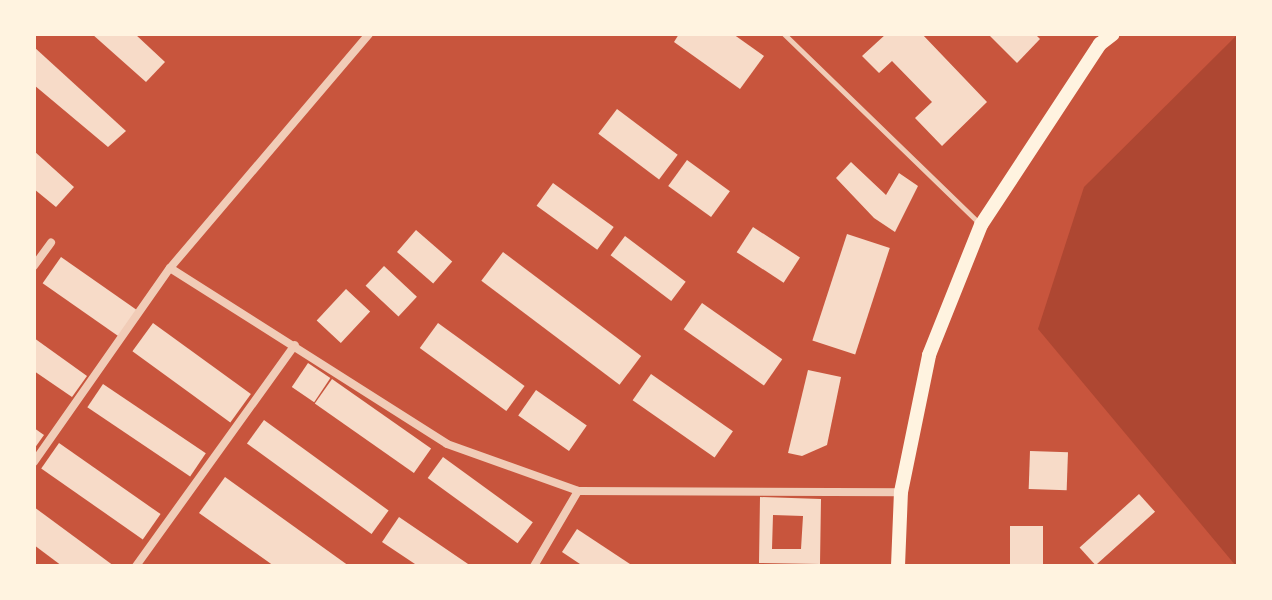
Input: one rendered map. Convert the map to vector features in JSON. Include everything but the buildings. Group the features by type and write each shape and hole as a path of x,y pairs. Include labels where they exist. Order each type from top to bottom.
{"main road":[{"path":"898,566 901,492 929,355 981,225 1100,44 1113,34"}],"street":[{"path":"34,462 170,268 369,34"},
{"path":"34,266 51,243"},
{"path":"170,268 447,444 578,491 901,492"},
{"path":"136,566 295,345"},
{"path":"534,566 578,491"}],"lane":[{"path":"784,34 981,225"}],"shaded area":[{"path":"1238,34 1236,566 1038,329 1084,187"}]}
